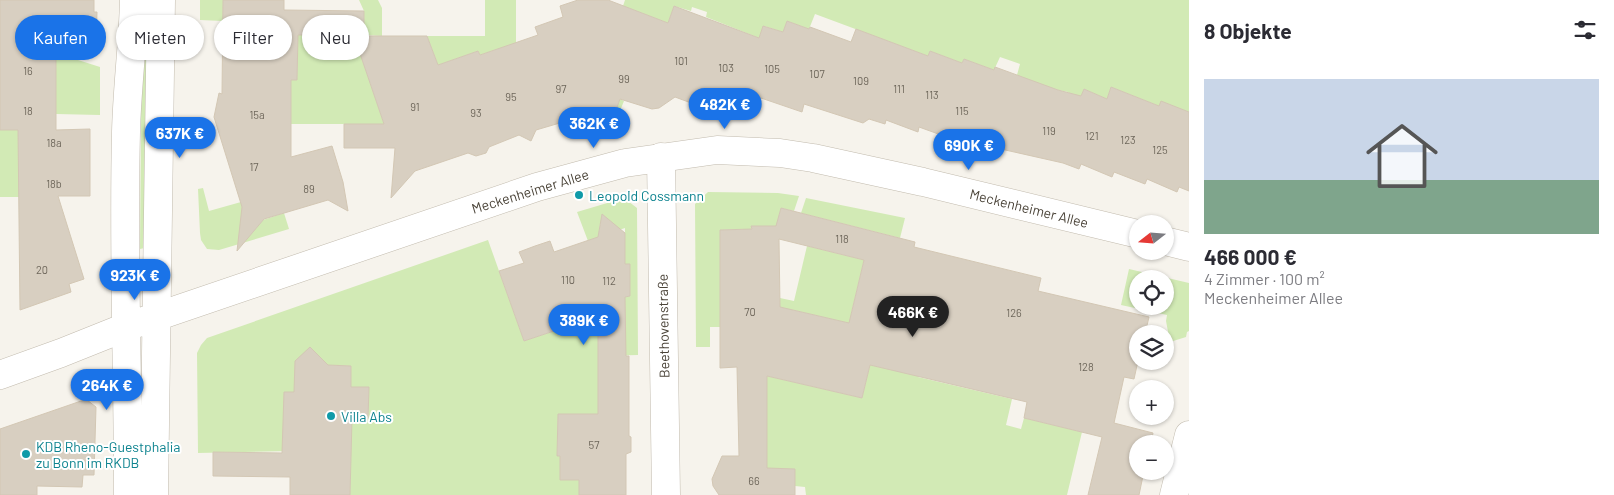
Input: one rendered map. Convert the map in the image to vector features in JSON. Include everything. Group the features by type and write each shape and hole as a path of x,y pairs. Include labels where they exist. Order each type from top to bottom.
{"street":[{"path":"128,495 126,131 134,33 134,0"},
{"path":"154,495 161,0"},
{"name":"Meckenheimer Allee","path":"0,375 126,327 537,187 625,163 661,157 717,150 790,154 923,182 1129,232"},
{"name":"Beethovenstraße","path":"661,157 666,495"},
{"path":"1174,243 1189,246"},
{"path":"1174,495 1189,435"}],"green space":[{"path":"142,0 154,0 154,15 142,15"},
{"path":"200,0 223,0 223,15 214,15 214,21 204,20 204,15 200,15"},
{"path":"359,0 378,0 382,8 382,36 369,35 369,15 364,15"},
{"path":"485,0 516,0 516,56 498,49 480,55 478,51 438,65 427,36 485,36"},
{"path":"625,0 1189,0 1189,112 1159,106 1111,87 1107,99 1084,89 1079,101 1068,92 1038,86 1017,75 1020,64 1000,57 994,70 964,59 962,63 930,51 928,56 815,14 809,29 787,21 783,32 764,26 759,38 706,17 707,12 692,7 691,11 674,6 668,23 623,6"},
{"path":"298,35 302,35 302,60 362,60 384,124 291,124 291,80 297,79"},
{"path":"56,60 78,60 100,67 100,115 56,114"},
{"path":"142,60 153,60 149,247 140,249"},
{"path":"620,99 624,101 613,128 589,135 595,117 601,117 609,113 614,115"},
{"path":"0,130 19,130 19,197 0,197"},
{"path":"203,188 209,211 241,202 257,226 263,220 284,213 289,229 219,250 207,249 201,240 200,233 198,189"},
{"path":"708,192 778,193 799,196 794,211 781,208 777,225 779,226 751,227 752,233 742,229 720,230 720,327 710,327 710,347 696,347 695,204"},
{"path":"624,198 637,208 638,355 598,356 626,414 558,414 557,455 560,456 561,480 579,480 579,495 350,495 351,419 368,419 369,388 351,387 351,366 319,365 294,392 284,392 290,451 198,453 197,353 207,338 488,240 524,341 578,323 578,333 625,297 630,296 630,264 625,264 625,228 619,230 610,221 600,224 599,237 588,241 577,212"},
{"path":"806,198 905,218 900,238 801,213"},
{"path":"807,246 864,260 851,314 857,325 793,310 780,312 780,298 794,301"},
{"path":"1129,269 1133,270 1129,270 1129,307 1121,305"},
{"path":"1174,280 1189,283 1189,331 1186,337 1174,341 1174,325 1167,325 1167,315 1174,315"},
{"path":"931,320 918,377 1012,399 1006,425 1021,429 1024,418 1082,432 1067,495 806,495 805,487 795,486 767,468 767,376 862,398 870,365 893,370"}],"building":[{"path":"0,0 94,0 94,12 97,12 97,15 15,15 15,60 56,60 56,130 90,129 90,196 58,196 84,279 69,284 71,292 20,310 18,130 0,130"},
{"path":"223,0 284,0 284,10 364,11 364,15 302,15 302,35 298,35 297,80 291,80 291,157 332,146 343,182 348,211 328,200 264,219 237,251 242,207 214,117 219,93 222,94 222,60 292,60 292,15 223,15"},
{"path":"578,0 608,0 668,23 674,6 759,38 763,26 783,32 787,21 851,42 856,29 928,56 930,51 962,63 964,59 994,70 995,67 1058,90 1081,96 1084,89 1107,99 1111,87 1159,106 1161,101 1189,112 1189,191 1179,187 1177,192 1147,179 1145,184 1114,172 1112,177 1081,164 1079,169 1063,163 992,147 991,153 919,127 918,132 886,120 885,124 869,119 863,123 804,104 802,112 761,98 756,110 716,95 710,110 675,97 659,108 652,109 620,99 616,110 599,118 588,115 570,120 536,130 531,141 519,135 489,147 486,153 476,156 468,153 415,171 391,198 395,148 344,148 344,124 384,124 362,60 369,60 369,36 427,36 438,65 478,51 480,55 538,35 535,27 563,17 560,6"},
{"path":"781,208 915,242 914,247 1041,278 1038,291 1129,312 1129,315 1149,317 1147,325 1129,325 1129,370 1136,370 1134,379 1124,377 1114,423 1153,433 1153,435 1129,435 1129,480 1142,480 1139,495 1088,495 1102,437 1024,418 1027,402 870,365 862,398 767,376 767,468 795,469 795,495 719,495 713,486 712,479 722,456 739,456 737,367 720,368 720,230 752,229 751,226 776,226","holes":["779,239 864,260 849,323 780,307"]},
{"path":"602,214 625,233 625,264 630,264 630,296 625,297 626,356 629,356 629,436 631,437 631,452 626,454 626,495 579,495 579,480 560,480 560,456 557,456 558,414 598,414 598,333 578,333 578,323 524,341 499,271 524,263 519,252 535,246 550,241 554,252 598,237"},
{"name":"Villa Abs","path":"310,347 328,365 351,366 351,387 369,387 368,419 352,419 350,495 290,495 290,477 213,476 213,452 282,453 284,392 294,392 295,361"},
{"path":"87,400 96,407 94,475 83,475 82,487 37,486 37,495 0,495 0,429"}],"place":[{"name":"Leopold Cossmann","path":"579,195"},
{"name":"Villa Abs","path":"331,416"},
{"name":"KDB Rheno-Guestphalia zu Bonn im RKDB","path":"26,454"}]}
